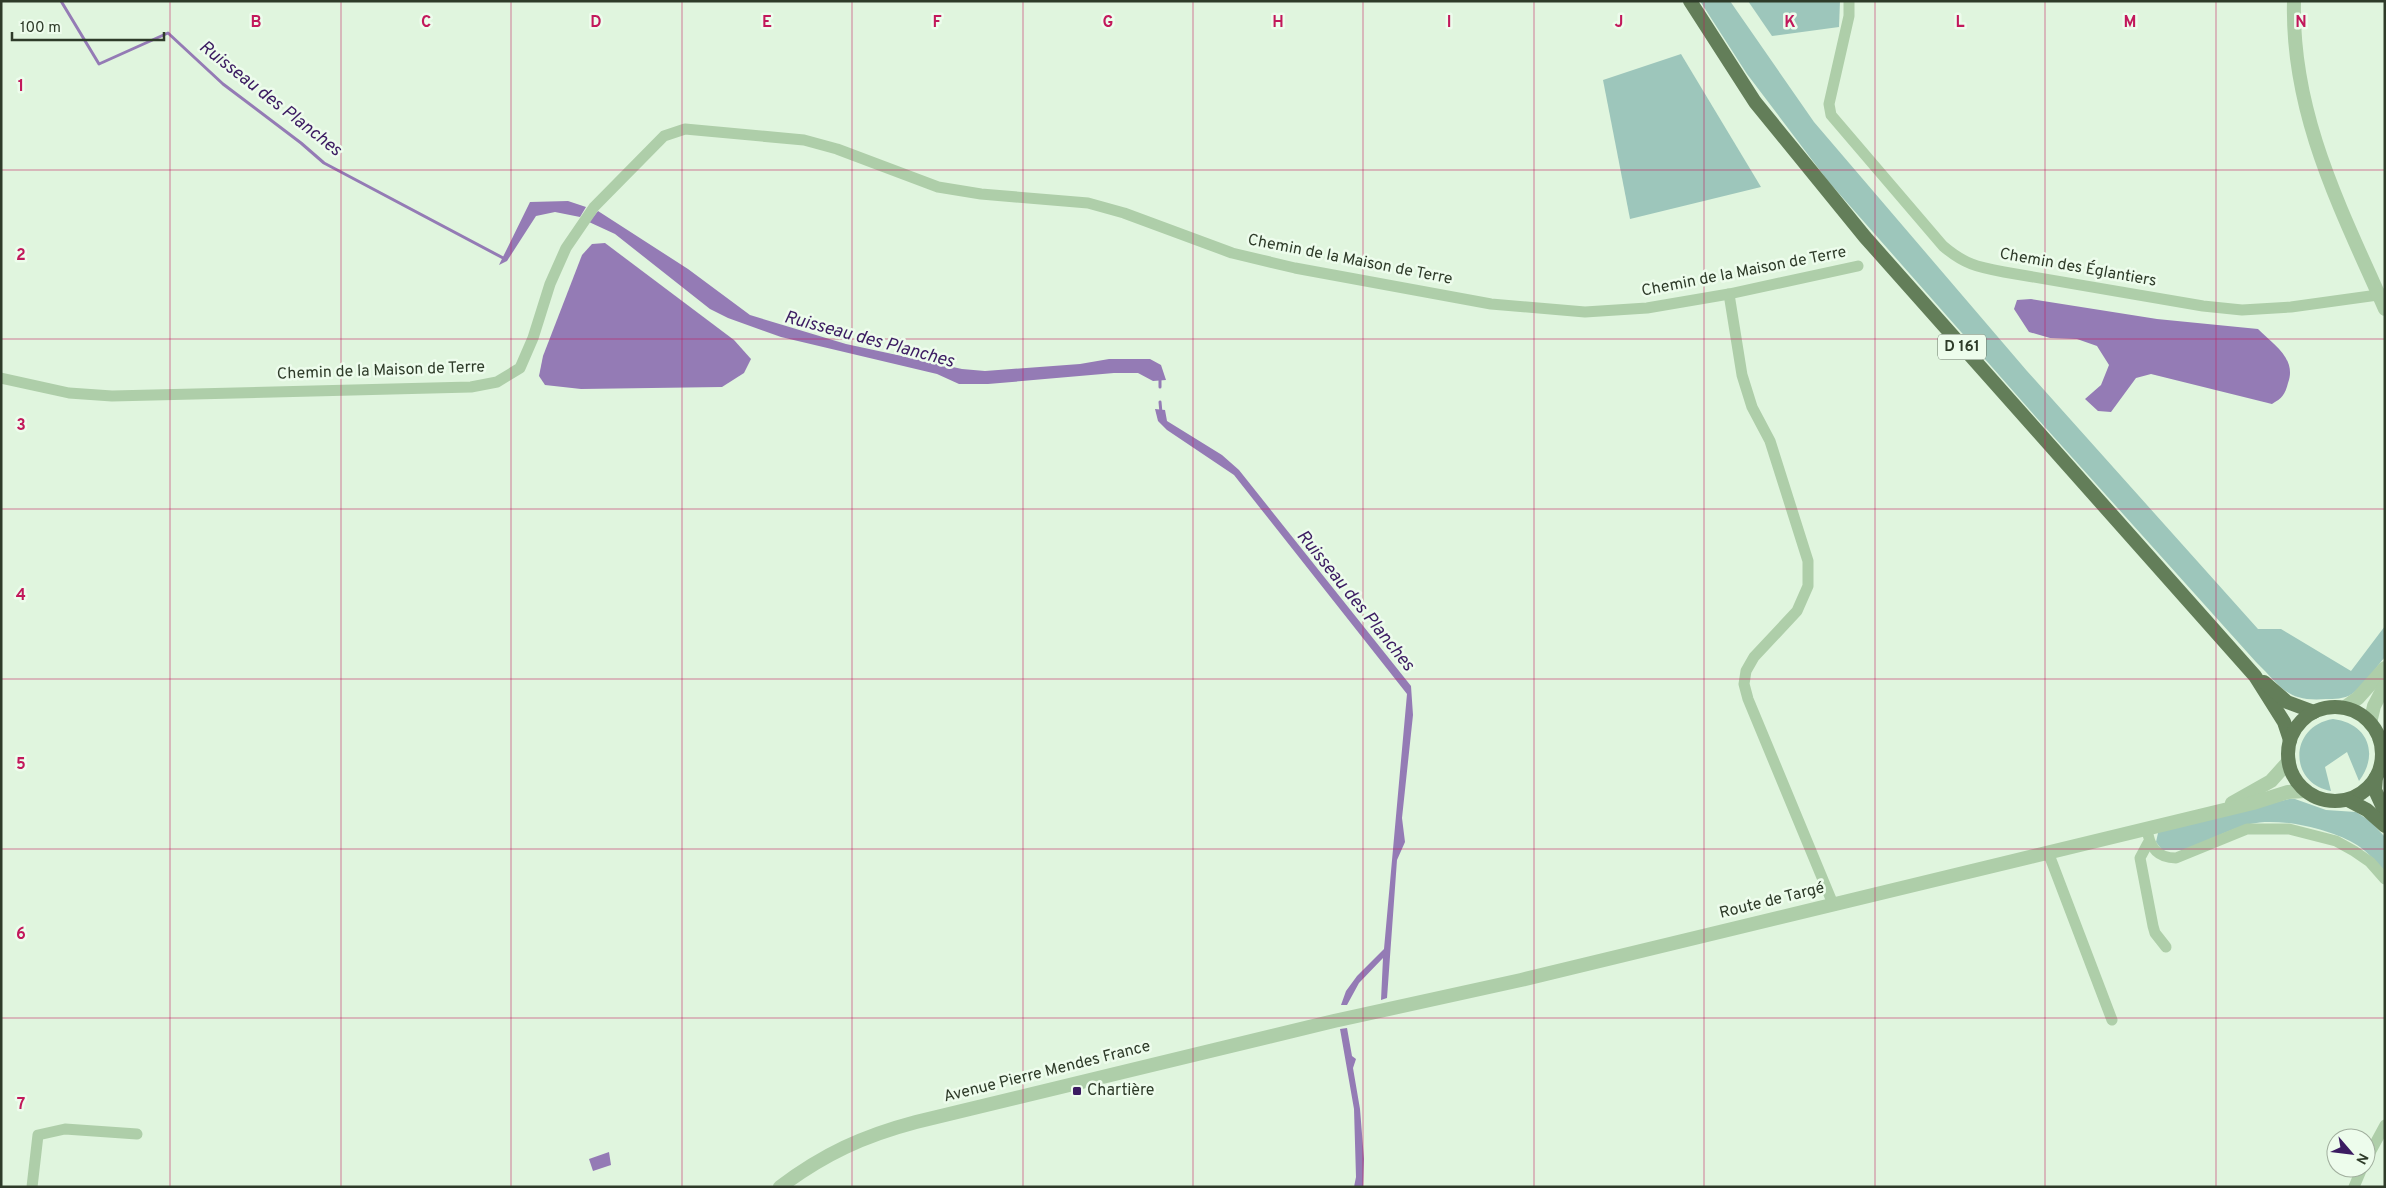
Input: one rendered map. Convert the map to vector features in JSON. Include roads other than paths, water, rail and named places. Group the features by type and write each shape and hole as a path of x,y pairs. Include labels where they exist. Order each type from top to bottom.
{"main road":[{"name":"D 161","path":"1690,1 1755,102 1815,177 1918,296 2255,676 2287,702 2314,712"},
{"name":"D 161","path":"2255,676 2284,722 2290,740"},
{"path":"2376,777 2360,795 2348,800 2326,800 2305,791 2297,782 2288,761 2290,740 2296,728 2314,712 2328,708 2344,708 2358,713 2370,723 2382,738 2383,758 2376,777 2375,790 2385,812"},
{"path":"2348,800 2367,810 2385,826"}],"street":[{"name":"Chemin des Églantiers","path":"1849,1 1849,16 1829,104 1831,115 1943,246 1958,259 1978,267 2203,306 2242,310 2292,307 2382,294"},
{"path":"2294,1 2298,65 2308,119 2322,166 2382,294 2385,309"},
{"name":"Chemin de la Maison de Terre","path":"1,378 69,393 112,396 471,387 497,382 520,368 533,338 550,284 566,248 594,207 664,136 685,129 804,140 837,148 938,187 981,194 1088,203 1124,212 1241,255 1295,268 1491,304 1585,312 1647,308 1730,294 1858,266"},
{"path":"1730,294 1742,375 1752,407 1770,440 1808,561 1808,586 1797,611 1754,657 1746,671 1744,684 1748,699 1834,904"},
{"path":"2344,708 2358,698 2385,668"},
{"path":"2370,723 2374,706 2385,685"},
{"name":"Route de Targé","path":"2218,811 2271,781 2288,761"},
{"name":"Route de Targé","path":"1334,1021 1521,980 2218,811 2288,792 2305,791"},
{"path":"2147,828 2148,843 2140,858 2155,933 2166,947"},
{"path":"2148,843 2154,851 2166,858 2176,858 2247,830 2289,829 2336,841 2370,862 2385,879"},
{"path":"2048,852 2112,1020"},
{"name":"Avenue Pierre Mendes France","path":"780,1187 809,1166 841,1148 894,1128 1334,1021"},
{"path":"2376,1141 2385,1124"},
{"path":"32,1187 32,1165 38,1135 65,1129 137,1134"}],"waterway":[{"name":"Ruisseau des Planches","path":"61,1 99,64 168,33 223,84 301,143 324,163 505,259"},
{"name":"Ruisseau des Planches","path":"1158,378 1160,379 1160,387"},
{"name":"Ruisseau des Planches","path":"1160,402 1161,413"}],"place":[{"name":"Chartière","path":"1077,1091"}]}
